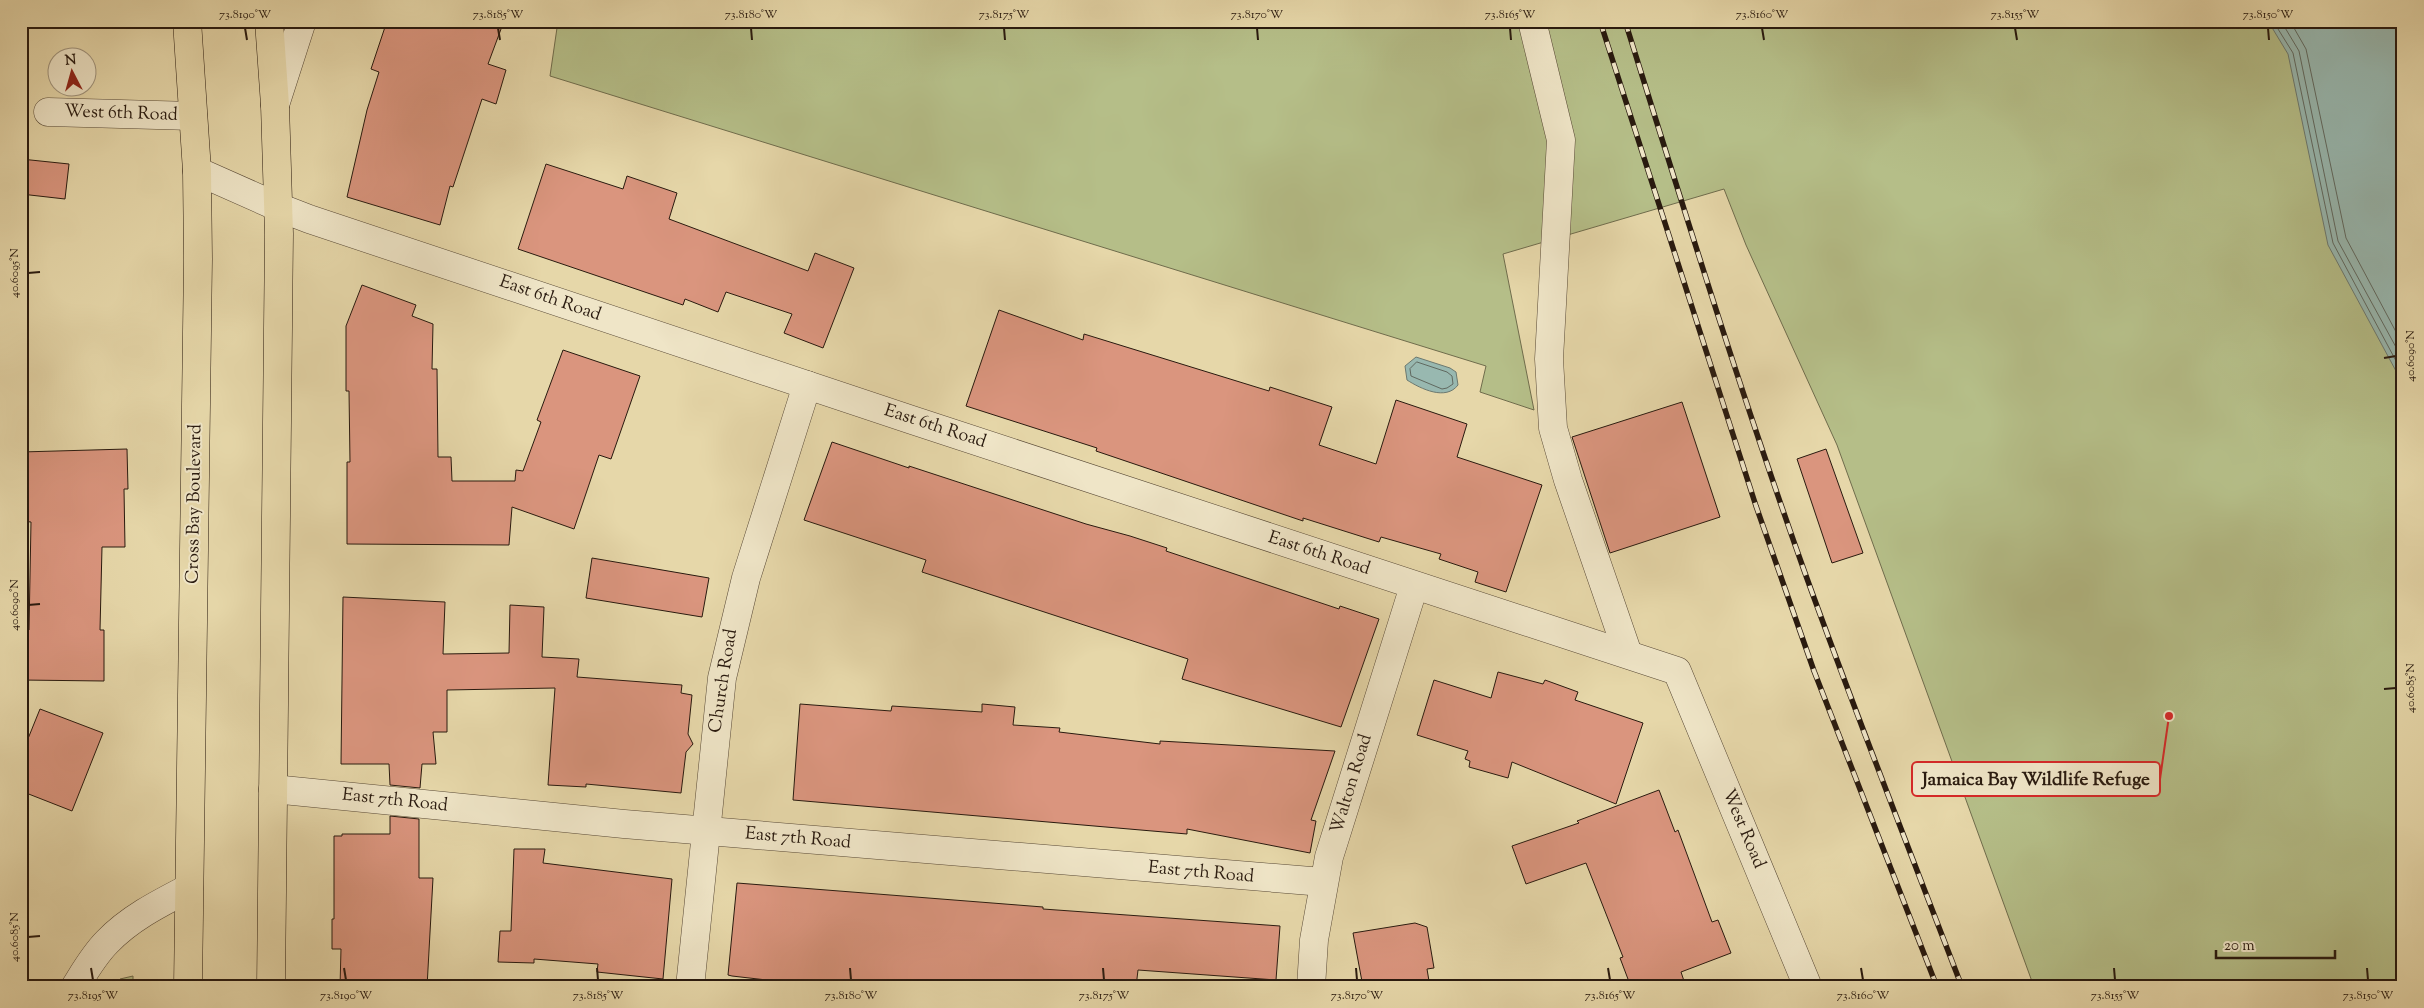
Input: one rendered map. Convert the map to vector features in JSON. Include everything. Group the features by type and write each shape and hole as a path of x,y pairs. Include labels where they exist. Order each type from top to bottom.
{"main road":[{"name":"Cross Bay Boulevard","path":"187,21 197,171 198,318 188,987"},
{"path":"269,21 275,105 278,207 271,987"}],"street":[{"path":"275,105 302,21"},
{"path":"1532,21 1561,140 1549,359 1553,428 1568,480 1628,654"},
{"name":"West 6th Road","path":"48,112 193,116"},
{"name":"East 6th Road","path":"197,171 278,207 807,385 1677,671"},
{"name":"Church Road","path":"690,987 704,831 722,678 728,646 754,550 807,385"},
{"name":"Walton Road","path":"1312,987 1314,940 1323,882 1346,801 1414,586"},
{"name":"West Road","path":"1677,671 1808,987"},
{"name":"East 7th Road","path":"273,789 704,831 1323,882"},
{"path":"75,987 95,956 108,941 138,917 189,888"}],"green space":[{"path":"558,21 2403,21 2403,987 2034,987 1837,445 1746,245 1724,189 1503,254 1534,410 1480,392 1486,366 550,76"},
{"path":"133,976 133,987 115,987 120,979"}],"water":[{"path":"2268,21 2403,21 2403,384 2328,245 2288,54"},
{"path":"1416,357 1450,368 1456,372 1458,385 1453,390 1440,393 1426,390 1407,380 1405,366"}],"building":[{"path":"387,21 504,21 488,64 506,70 496,104 482,99 453,187 450,186 440,225 347,197 367,110 379,72 371,69"},
{"path":"21,159 69,164 65,199 21,194"},
{"path":"546,164 623,189 627,176 677,193 669,219 808,271 815,253 854,268 823,348 784,333 792,314 726,292 718,312 685,299 683,305 518,249"},
{"path":"362,285 416,305 412,316 433,324 432,369 437,369 438,457 451,457 452,481 515,481 516,470 523,471 541,422 537,420 563,350 640,376 611,459 599,455 574,529 512,507 509,545 347,544 347,462 350,462 349,391 346,391 346,326"},
{"path":"999,310 1083,340 1084,334 1269,391 1270,387 1332,407 1319,445 1376,464 1396,400 1467,424 1457,457 1542,485 1506,592 1475,582 1478,572 1439,559 1441,554 1381,537 1379,542 1303,518 1303,521 1096,451 1097,448 966,406"},
{"path":"1682,402 1720,517 1610,553 1572,437"},
{"path":"832,442 909,468 909,466 1086,524 1167,548 1166,551 1339,609 1340,606 1379,619 1341,727 1182,679 1188,659 922,572 926,560 804,520"},
{"path":"127,449 128,489 124,489 125,547 102,547 100,630 104,630 104,681 21,680 21,630 29,630 31,522 21,521 21,452"},
{"path":"1826,449 1863,553 1832,563 1797,459"},
{"path":"592,558 709,578 702,617 586,598"},
{"path":"343,597 445,602 443,654 509,653 510,605 544,607 542,657 579,659 577,677 682,685 681,693 692,695 688,734 693,744 686,752 681,793 586,784 586,787 548,785 555,688 447,690 447,732 433,732 436,764 422,764 420,788 390,785 389,764 341,764"},
{"path":"1498,672 1543,684 1545,680 1578,692 1575,700 1643,723 1616,804 1512,762 1508,778 1469,767 1470,761 1465,759 1468,751 1417,735 1434,680 1491,698"},
{"path":"800,704 891,711 892,706 982,712 982,704 1015,707 1013,725 1060,728 1059,732 1160,744 1160,741 1335,751 1311,820 1316,821 1310,853 1187,829 1187,834 793,800"},
{"path":"40,709 103,733 72,811 21,791 21,756"},
{"path":"1659,790 1675,832 1678,830 1712,922 1718,920 1731,953 1681,972 1686,987 1631,987 1620,958 1623,957 1586,863 1526,884 1512,846 1579,823 1577,821"},
{"path":"390,816 419,819 419,878 433,878 427,987 340,987 341,949 332,949 334,836 342,836 342,834 390,834"},
{"path":"514,849 545,849 543,863 672,879 663,979 597,972 598,964 534,959 534,963 498,962 500,931 511,931"},
{"path":"737,883 1043,907 1043,909 1280,926 1276,980 1138,970 1136,987 827,987 732,976 728,975"},
{"path":"1415,923 1427,927 1434,968 1427,969 1430,987 1363,987 1353,933"}],"railway":[{"path":"1600,21 1756,506 1814,671 1937,987"},
{"path":"1625,21 1712,298 1781,505 1843,677 1962,987"}],"place":[{"name":"Jamaica Bay Wildlife Refuge","path":"2169,716"}]}
